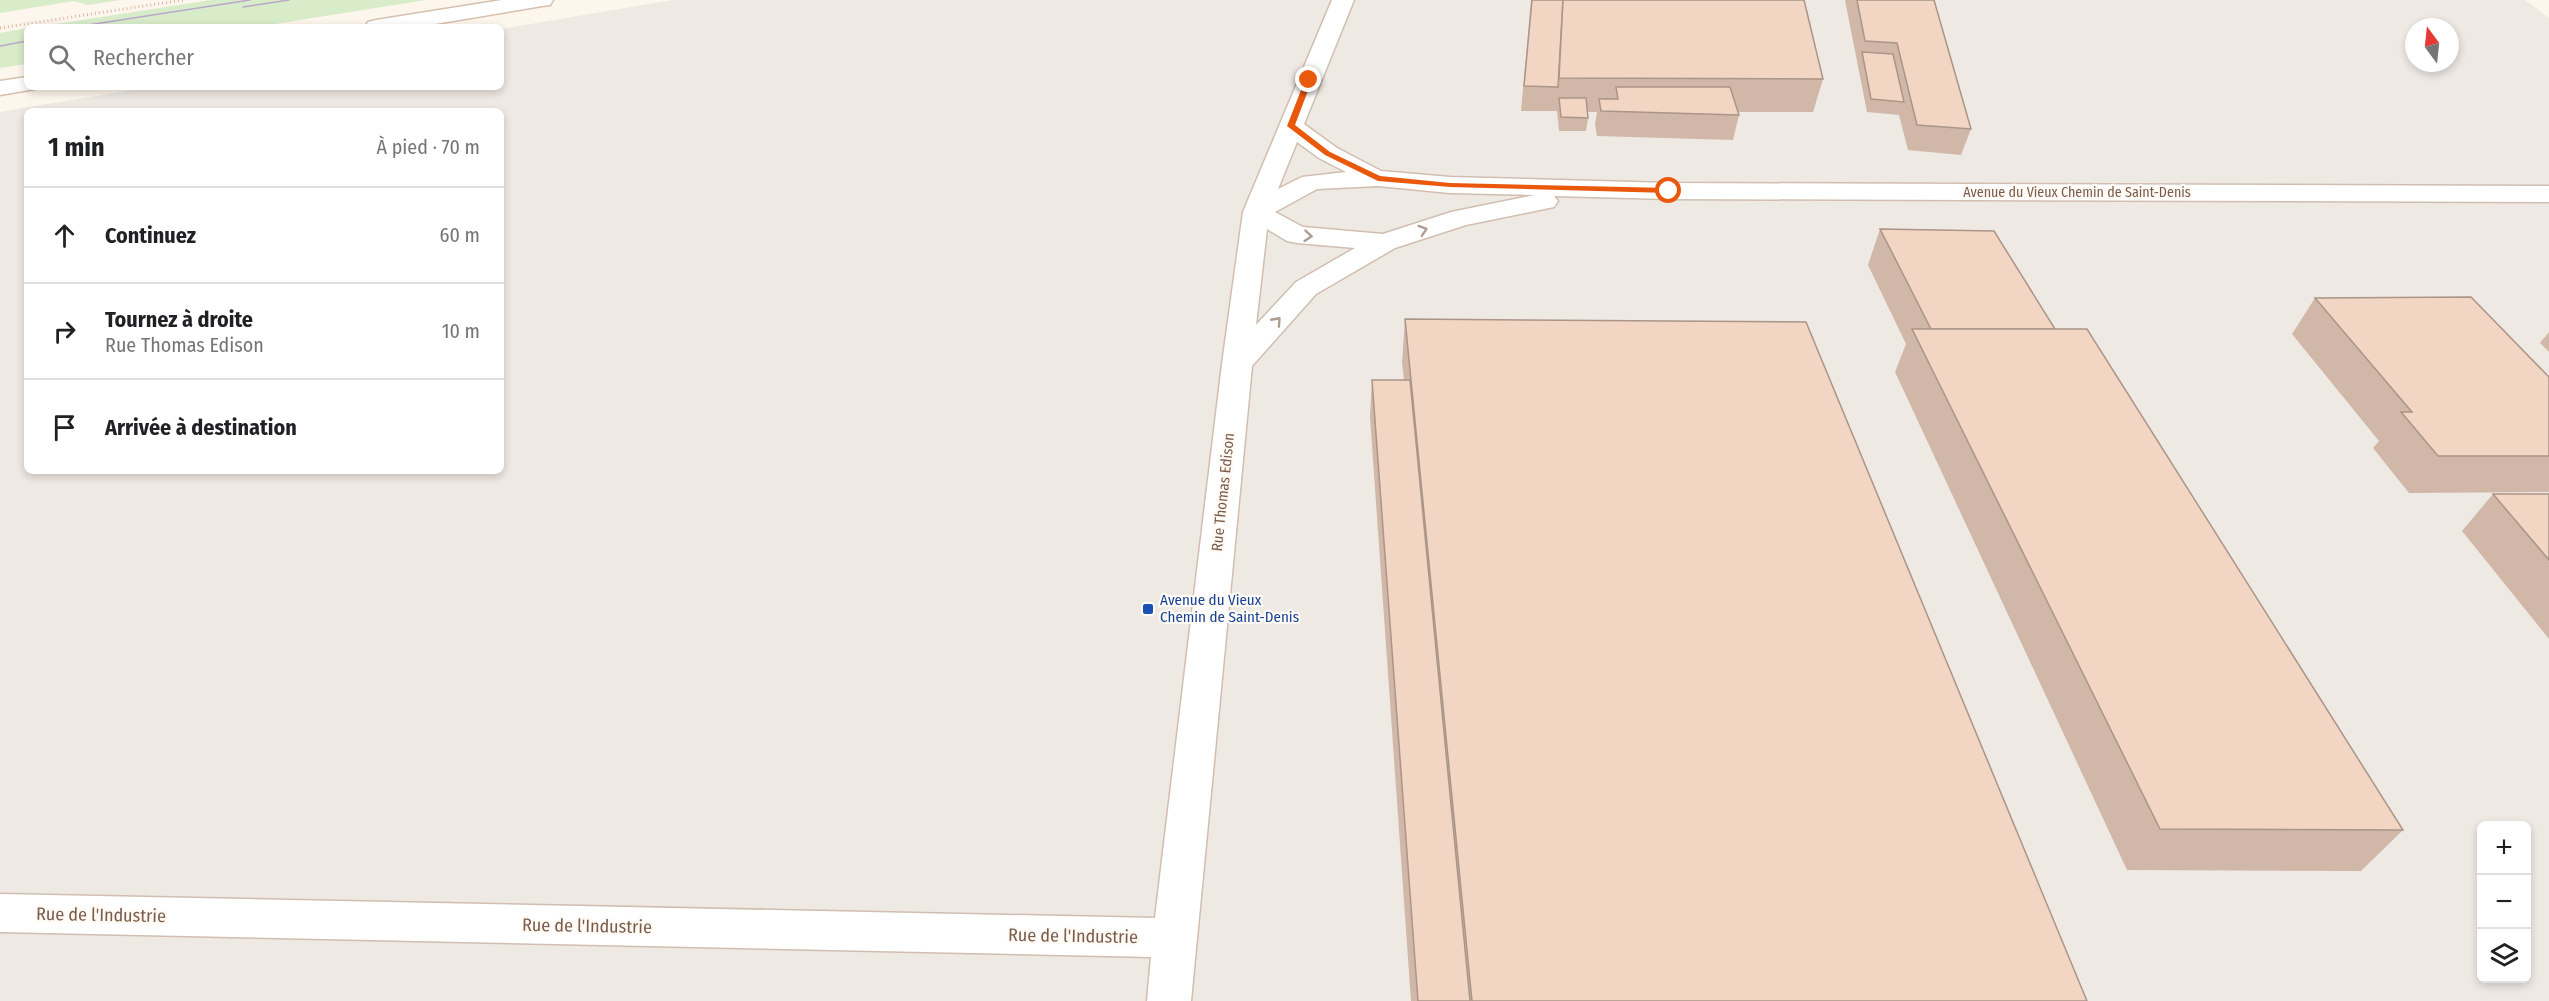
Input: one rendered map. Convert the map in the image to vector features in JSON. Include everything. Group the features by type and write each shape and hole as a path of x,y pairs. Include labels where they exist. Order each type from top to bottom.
{"street":[{"path":"394,24 542,0"},
{"name":"Rue Thomas Edison","path":"1169,1001 1237,364 1256,212 1343,0"},
{"path":"0,88 24,84"},
{"name":"Avenue du Vieux Chemin de Saint-Denis","path":"1291,126 1328,153 1378,178"},
{"name":"Avenue du Vieux Chemin de Saint-Denis","path":"1256,212 1311,182 1378,178 1450,185 1606,190 2549,194"},
{"name":"Avenue du Vieux Chemin de Saint-Denis","path":"1237,364 1306,288 1385,242 1460,218 1606,190"},
{"name":"Avenue du Vieux Chemin de Saint-Denis","path":"1256,212 1297,235 1385,242"},
{"name":"Rue de l'Industrie","path":"0,913 1174,938"}],"path":[{"path":"26,24 183,0"},
{"path":"0,28 24,24"}],"shaded area":[{"path":"673,0 2525,0 2549,18 2549,1001 0,1001 0,112 24,108 132,90 504,90 504,28"}],"green space":[{"path":"0,0 121,0 88,5 74,1 0,13"},
{"path":"211,0 426,0 275,24 55,24"},
{"path":"24,29 24,64 0,68 0,33"}],"building":[{"path":"1532,0 1563,0 1558,87 1524,86"},
{"path":"1563,0 1804,0 1823,79 1559,78"},
{"path":"1857,0 1934,0 1971,129 1917,125 1897,43 1865,41"},
{"path":"1862,52 1893,54 1904,102 1871,99"},
{"path":"1616,87 1730,87 1739,115 1601,111 1599,99 1618,99"},
{"path":"1559,98 1586,98 1588,118 1561,117"},
{"path":"1880,229 1994,231 2055,329 1931,329"},
{"path":"2471,297 2549,377 2549,456 2438,456 2401,412 2412,412 2315,298"},
{"path":"1405,319 1806,322 2087,1001 1472,1001"},
{"path":"1912,329 2087,329 2403,830 2160,829"},
{"path":"1372,380 1410,380 1470,1001 1418,1001"},
{"path":"2493,494 2549,494 2549,560"}],"tram line":[{"path":"94,24 250,0"},
{"path":"243,7 289,0"},
{"path":"0,46 24,42"}],"place":[{"name":"Avenue du Vieux Chemin de Saint-Denis","path":"1148,609"}],"route":[{"path":"1309,80 1291,126 1328,153 1378,178 1450,185 1669,191"}]}
